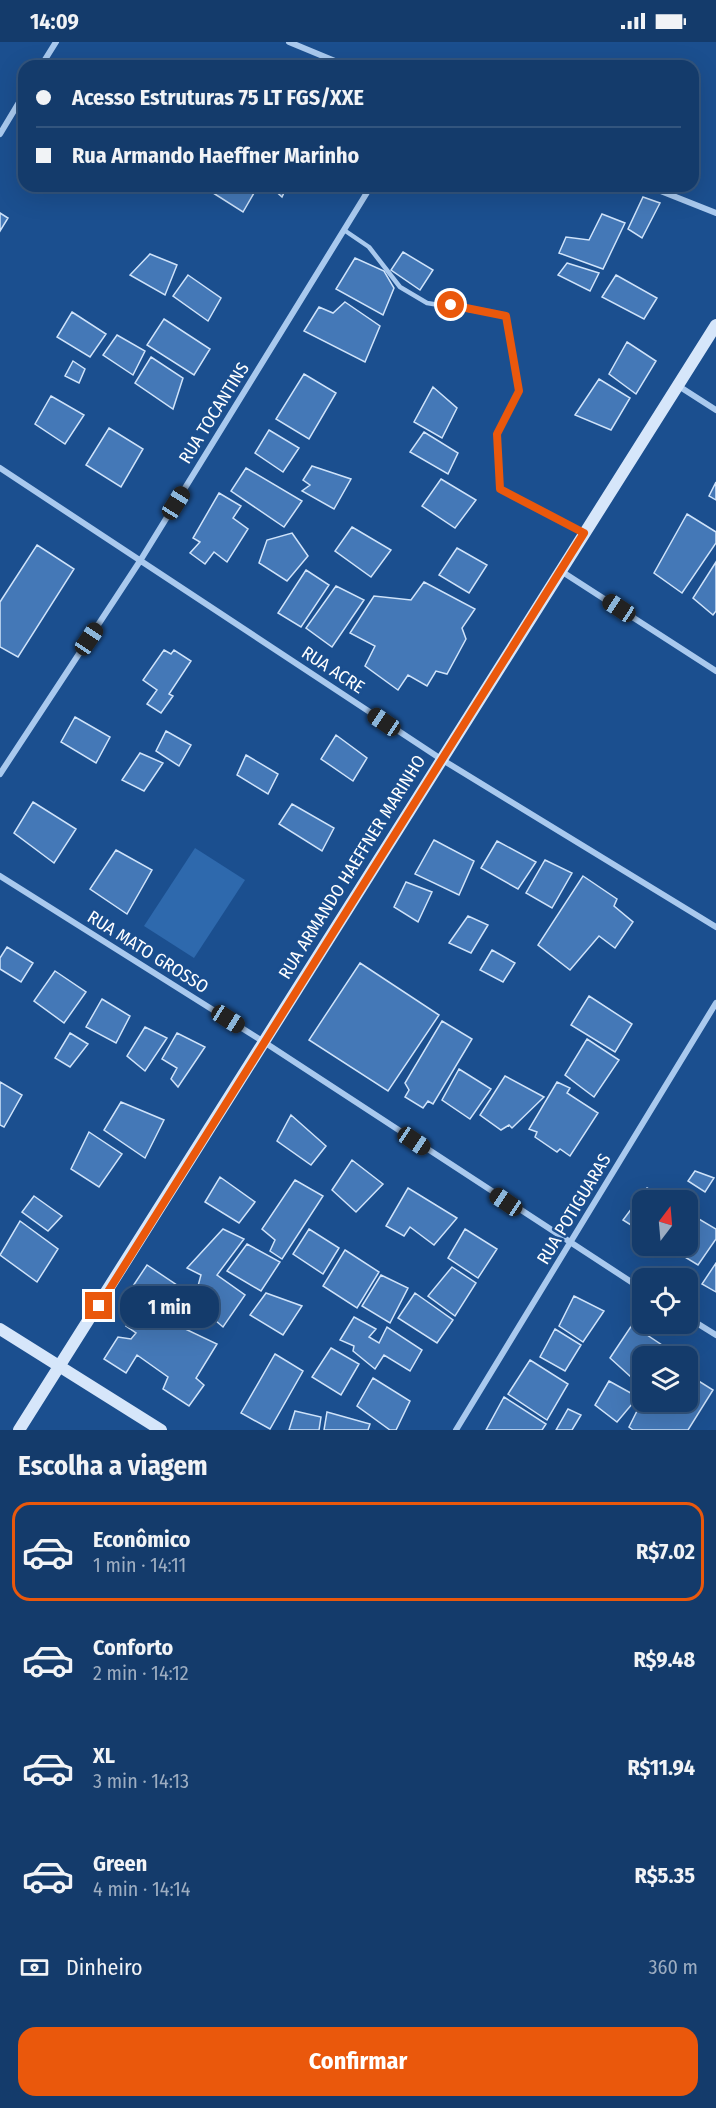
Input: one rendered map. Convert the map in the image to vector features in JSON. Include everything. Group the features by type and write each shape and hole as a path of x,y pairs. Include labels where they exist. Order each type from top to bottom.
{"street":[{"path":"45,60 56,42"},
{"path":"289,42 333,60"},
{"path":"0,134 18,104"},
{"name":"RUA TOCANTINS","path":"0,774 140,561 367,192"},
{"path":"663,192 716,213"},
{"name":"RUA ARMANDO HAEFFNER MARINHO","path":"20,1430 716,325"},
{"path":"677,385 716,410"},
{"name":"RUA ACRE","path":"0,468 441,759 716,927"},
{"path":"560,571 716,670"},
{"name":"RUA MATO GROSSO","path":"0,876 264,1042 632,1283"},
{"name":"RUA POTIGUARAS","path":"456,1430 571,1245 716,1003"},
{"path":"698,1324 716,1335"},
{"path":"0,1329 161,1430"}],"lane":[{"path":"344,230 369,247 400,287 427,303 506,316 519,391 497,434 500,489 584,533"}],"shaded area":[{"path":"195,848 245,880 194,958 144,926"}],"building":[{"path":"212,192 255,192 243,212"},
{"path":"643,197 660,203 642,238 628,229"},
{"path":"0,213 8,218 0,231"},
{"path":"602,214 625,223 603,269 559,253 566,237 589,240"},
{"path":"403,252 433,270 420,290 391,270"},
{"path":"150,254 177,265 165,295 130,275"},
{"path":"355,258 384,271 394,288 383,315 336,289"},
{"path":"567,263 599,273 590,291 558,275"},
{"path":"188,275 221,298 208,321 173,296"},
{"path":"616,275 657,298 644,319 602,297"},
{"path":"345,302 380,326 365,362 304,331 319,307 333,313"},
{"path":"72,312 106,334 90,357 57,337"},
{"path":"164,319 210,349 194,375 147,345"},
{"path":"117,335 145,351 133,375 103,355"},
{"path":"627,342 656,361 636,394 609,374"},
{"path":"151,357 183,378 173,409 135,383"},
{"path":"73,361 85,369 79,383 65,376"},
{"path":"304,374 336,393 309,439 276,419"},
{"path":"599,379 630,398 611,430 575,415"},
{"path":"433,387 457,408 442,438 414,422"},
{"path":"51,396 84,415 65,444 35,424"},
{"path":"109,428 143,449 121,487 86,465"},
{"path":"269,430 299,448 283,472 255,453"},
{"path":"424,432 458,453 448,474 410,452"},
{"path":"312,466 351,479 334,509 302,491 310,485 303,480"},
{"path":"246,468 302,501 284,527 231,491"},
{"path":"441,479 476,500 455,528 422,506"},
{"path":"716,482 716,500 709,496"},
{"path":"219,493 241,506 233,518 248,529 227,562 214,552 205,564 190,553 200,542 193,538"},
{"path":"687,514 716,532 716,543 682,593 654,573"},
{"path":"352,527 391,550 371,577 335,551"},
{"path":"292,533 308,556 287,581 259,563 267,540"},
{"path":"37,545 74,569 18,657 0,647 0,602"},
{"path":"457,548 487,565 469,593 439,575"},
{"path":"716,562 716,611 713,615 693,598"},
{"path":"306,570 329,585 301,627 278,613"},
{"path":"424,582 475,609 462,628 466,639 447,674 436,671 427,686 408,675 398,690 365,666 375,646 350,633 374,596 411,600"},
{"path":"336,586 364,600 332,647 306,628"},
{"path":"164,650 171,654 174,650 191,661 169,694 173,696 161,713 147,704 157,690 143,680"},
{"path":"75,717 110,737 96,763 61,742"},
{"path":"166,731 191,745 179,766 156,751"},
{"path":"336,735 367,758 353,781 321,759"},
{"path":"140,753 163,763 144,791 122,780"},
{"path":"246,755 278,774 268,794 237,775"},
{"path":"33,802 76,829 54,863 14,833"},
{"path":"292,804 334,828 322,851 279,824"},
{"path":"434,840 474,861 459,895 415,874"},
{"path":"497,841 536,862 518,889 481,868"},
{"path":"116,850 152,870 127,914 90,889"},
{"path":"545,860 572,873 552,908 526,893"},
{"path":"583,876 617,899 614,906 633,922 615,948 599,936 570,970 538,945"},
{"path":"406,882 432,892 418,922 394,907"},
{"path":"468,916 488,925 471,953 449,943"},
{"path":"7,947 33,963 21,982 0,969 0,958"},
{"path":"492,950 515,963 503,982 480,970"},
{"path":"360,963 439,1015 388,1091 309,1040"},
{"path":"55,971 86,992 64,1023 34,1001"},
{"path":"589,996 632,1024 615,1052 571,1025"},
{"path":"102,999 130,1016 116,1043 86,1027"},
{"path":"442,1021 472,1039 433,1104 428,1101 423,1108 405,1097 409,1090 405,1083"},
{"path":"145,1027 167,1038 145,1071 127,1056"},
{"path":"70,1033 88,1044 70,1067 55,1058"},
{"path":"177,1033 205,1047 178,1087 171,1079 177,1068 162,1059"},
{"path":"587,1039 619,1060 594,1097 565,1075"},
{"path":"459,1069 491,1089 470,1119 442,1100"},
{"path":"505,1076 544,1097 512,1128 509,1125 501,1130 480,1115"},
{"path":"0,1082 22,1095 4,1127 0,1125"},
{"path":"557,1082 570,1088 567,1093 598,1113 570,1156 560,1149 557,1152 535,1137 537,1132 529,1129"},
{"path":"121,1102 164,1120 145,1158 104,1130"},
{"path":"291,1115 326,1146 311,1165 277,1141"},
{"path":"89,1132 122,1154 99,1187 71,1169"},
{"path":"352,1160 383,1184 356,1212 332,1190"},
{"path":"695,1171 714,1178 705,1192 688,1181"},
{"path":"220,1177 255,1202 239,1223 205,1202"},
{"path":"295,1180 323,1196 282,1259 270,1251 275,1240 262,1229"},
{"path":"408,1188 457,1218 434,1245 410,1227 404,1236 386,1226"},
{"path":"34,1196 62,1216 48,1231 22,1212"},
{"path":"632,1208 632,1226 623,1220"},
{"path":"698,1218 716,1229 716,1239 698,1265 683,1256 698,1256"},
{"path":"20,1221 58,1249 37,1282 0,1255"},
{"path":"223,1229 244,1239 217,1275 245,1295 223,1327 202,1309 193,1328 131,1289 147,1265 195,1297 201,1275 187,1268"},
{"path":"309,1229 339,1248 323,1274 293,1254"},
{"path":"465,1229 497,1249 478,1278 448,1258"},
{"path":"247,1244 280,1262 261,1291 227,1271"},
{"path":"345,1250 379,1272 357,1308 323,1286"},
{"path":"716,1263 716,1292 702,1284"},
{"path":"452,1267 476,1283 455,1316 428,1296"},
{"path":"381,1275 408,1288 390,1323 362,1306"},
{"path":"266,1293 302,1306 283,1335 250,1315"},
{"path":"415,1293 453,1320 437,1343 398,1318"},
{"path":"574,1296 604,1311 583,1342 559,1326"},
{"path":"139,1307 217,1344 196,1378 204,1385 189,1406 163,1389 168,1377 137,1355 126,1373 104,1359 118,1337 131,1339 136,1333 126,1326"},
{"path":"354,1317 376,1329 369,1337 379,1343 387,1327 422,1350 410,1371 384,1355 375,1369 353,1351 354,1346 340,1340"},
{"path":"632,1325 632,1334 646,1334 664,1346 632,1346 632,1378 610,1358"},
{"path":"555,1329 581,1345 565,1371 540,1357"},
{"path":"331,1348 359,1364 341,1395 312,1377"},
{"path":"275,1354 303,1371 270,1429 241,1413"},
{"path":"530,1360 568,1384 547,1420 508,1394"},
{"path":"373,1378 410,1401 396,1430 390,1430 357,1406"},
{"path":"609,1381 632,1394 632,1404 617,1422 595,1405"},
{"path":"698,1381 713,1390 688,1430 633,1430 629,1427 636,1412 698,1412"},
{"path":"504,1397 546,1424 542,1430 486,1430"},
{"path":"568,1409 581,1415 572,1430 556,1430"},
{"path":"295,1411 321,1417 319,1430 289,1430"},
{"path":"327,1412 370,1424 368,1430 324,1430"}],"route":[{"path":"99,1306 584,533 565,521 500,489 497,434 519,391 506,316 486,314 451,305"}]}
